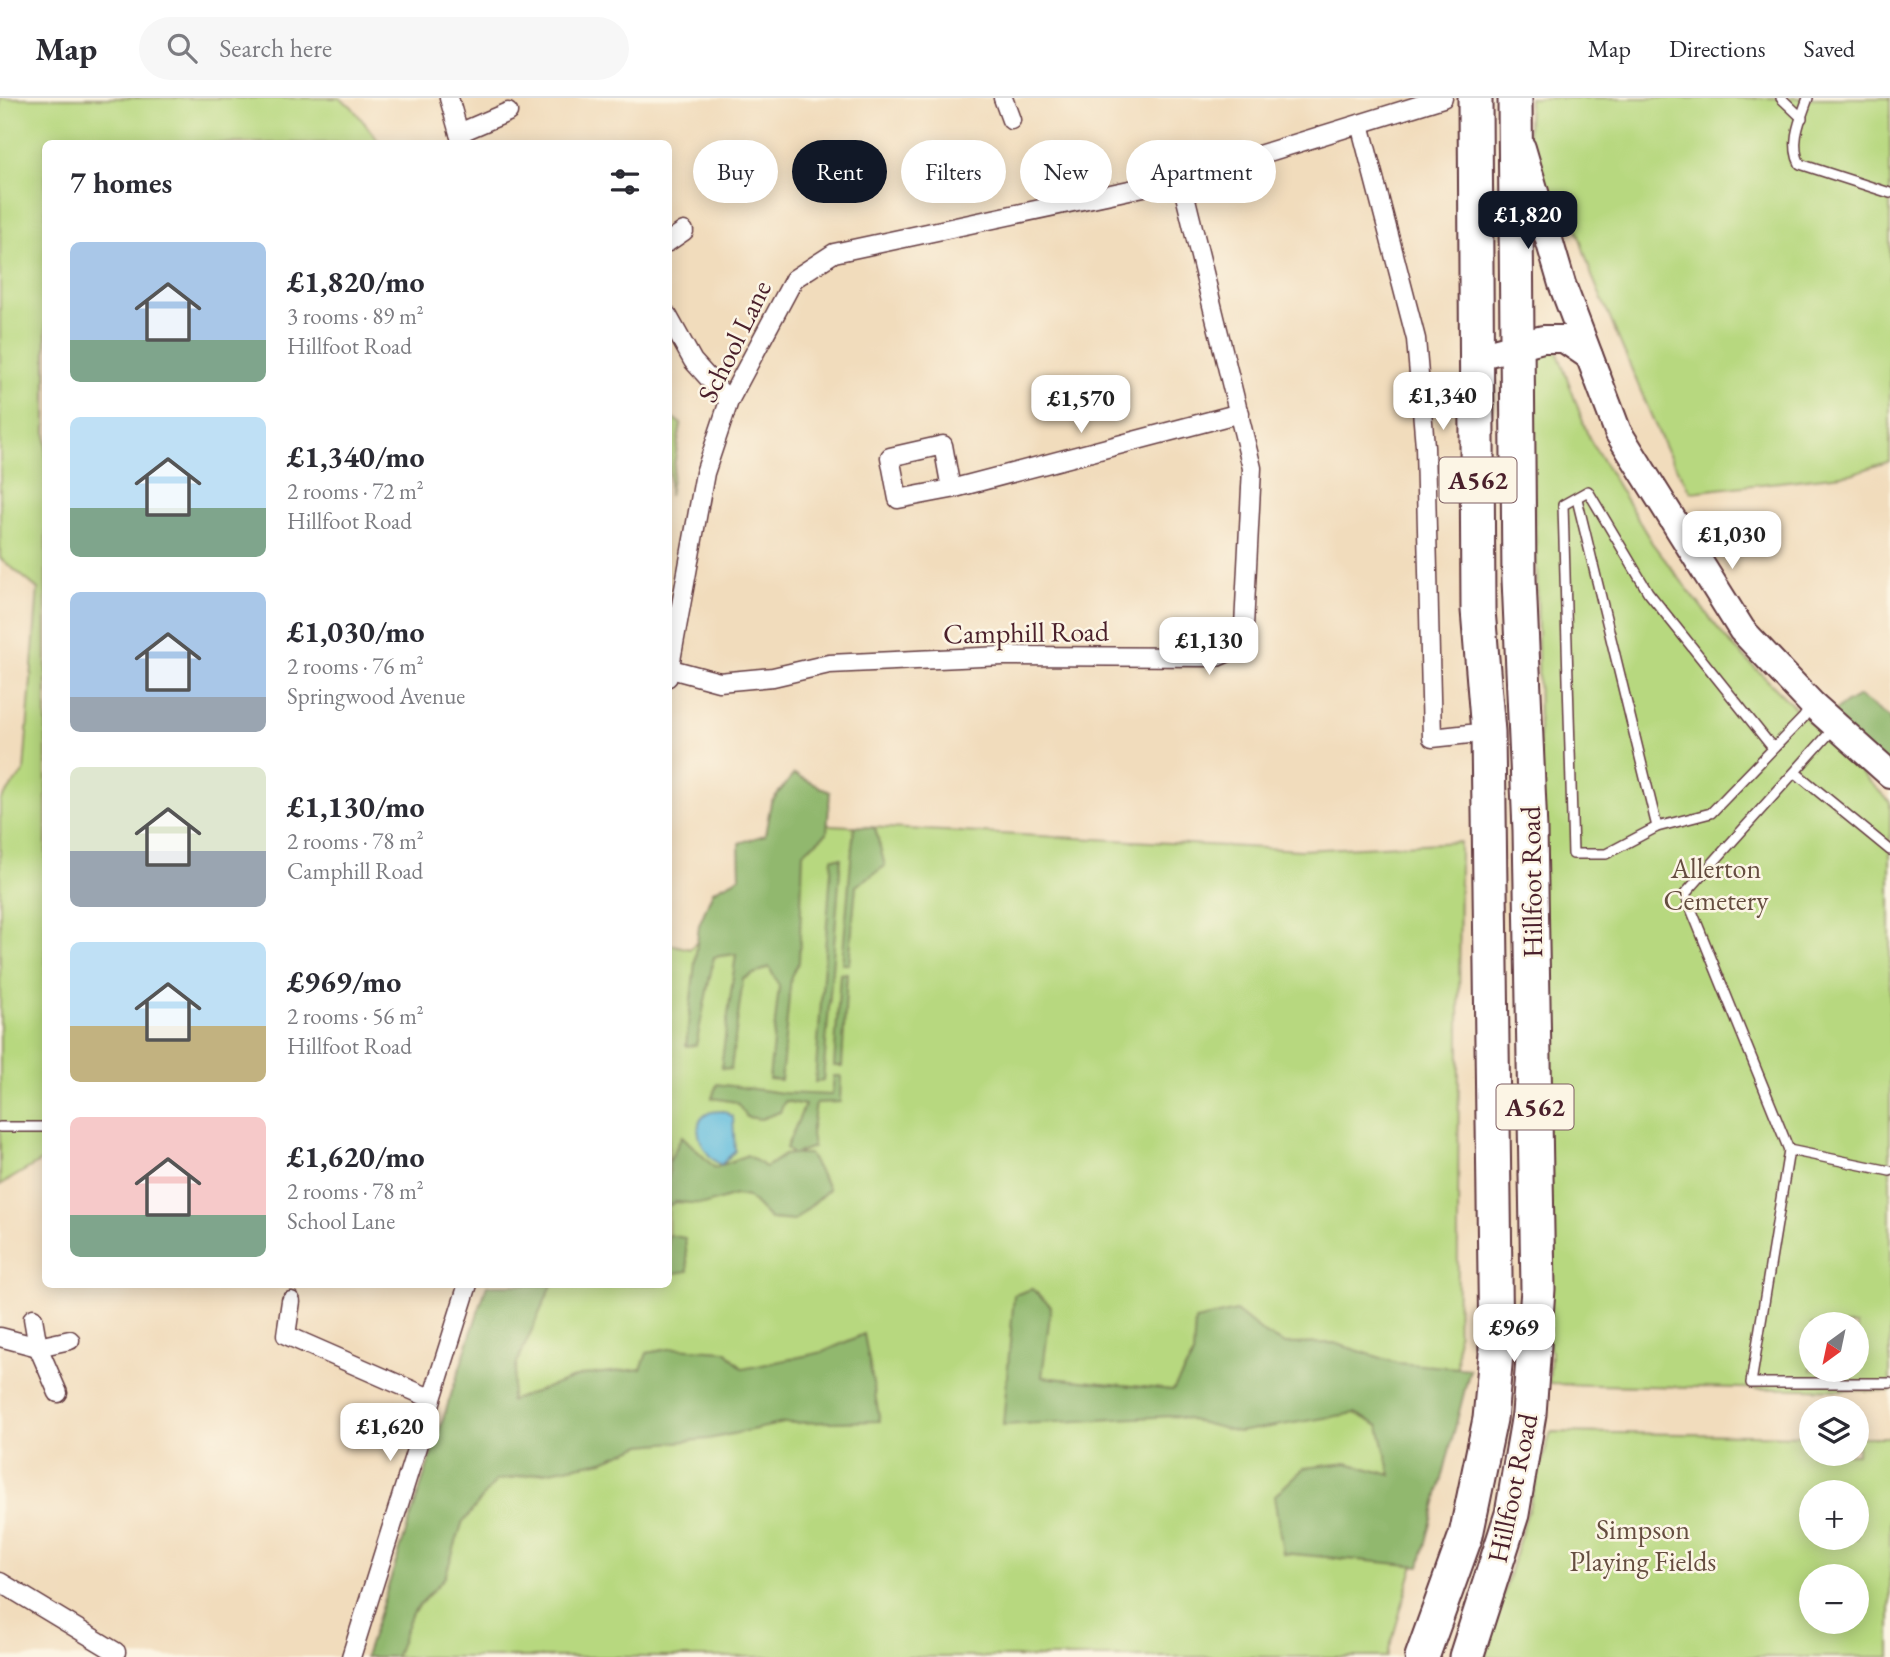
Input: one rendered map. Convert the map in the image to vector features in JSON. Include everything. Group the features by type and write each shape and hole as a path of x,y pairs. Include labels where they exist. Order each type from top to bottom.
{"highway":[{"name":"Hillfoot Road","path":"1475,98 1479,610 1488,732 1496,1341 1513,1383"},
{"name":"Hillfoot Road","path":"1466,1657 1512,1514 1513,1383 1538,1276 1530,830 1518,579 1516,114"},
{"name":"Hillfoot Road","path":"1422,1657 1466,1535 1490,1419 1513,1383"}],"street":[{"path":"449,98 461,138 508,112"},
{"path":"1003,98 1011,120"},
{"name":"School Lane","path":"1276,150 1443,98"},
{"path":"1516,114 1562,284 1618,432 1674,526 1742,630 1812,704 1890,774"},
{"path":"1360,124 1416,339 1425,446 1432,738 1488,732"},
{"name":"School Lane","path":"672,662 705,473 729,401 794,279 834,253 1126,191"},
{"name":"Camphill Road","path":"672,673 719,682 773,677 829,664 1003,656 1217,657 1243,646 1252,468 1187,203"},
{"path":"672,239 684,231"},
{"path":"672,323 693,361 729,401"},
{"path":"1478,356 1543,339 1564,339 1588,356"},
{"path":"951,489 1240,413"},
{"path":"351,1657 467,1288"},
{"path":"291,1301 286,1335 430,1398"},
{"path":"33,1318 38,1347 58,1393"},
{"path":"0,1337 38,1347 70,1339"},
{"path":"0,1583 116,1652"}],"lane":[{"path":"1781,98 1801,118"},
{"path":"1808,98 1795,147 1800,164 1890,193"},
{"path":"1772,747 1648,592 1588,491 1563,505 1573,854 1606,854 1657,827 1711,813 1803,718 1812,704"},
{"path":"1577,499 1657,827"},
{"path":"1837,724 1685,894 1789,1150 1751,1383 1890,1383"},
{"path":"1796,773 1890,850"},
{"path":"0,1127 42,1127"},
{"path":"1789,1150 1890,1171"}],"green space":[{"path":"0,98 339,98 351,106 378,140 42,140 42,1160 0,1185 0,801 24,771 38,589 0,558"},
{"path":"1529,98 1890,98 1890,461 1851,474 1691,492 1665,448 1592,276 1572,214 1527,164"},
{"name":"Allerton Cemetery","path":"1527,334 1551,334 1589,438 1652,543 1727,640 1890,802 1890,1391 1549,1384 1551,1353 1547,1337 1537,576"},
{"path":"672,417 681,424 672,478"},
{"path":"1859,696 1890,719 1890,779 1858,764 1818,725 1838,708"},
{"path":"794,774 830,792 827,833 803,853 799,962 791,976 781,1080 769,1079 779,986 769,967 743,979 731,1069 721,1068 736,954 714,957 696,1045 686,1046 699,925 713,891 740,877 739,843 765,835 771,802"},
{"path":"813,824 1301,850 1460,842 1457,1417 1387,1657 371,1657 490,1288 672,1288 672,945 690,949"},
{"path":"854,826 875,828 885,866 856,886 849,964 842,964"},
{"path":"832,858 841,858 823,1081 815,1082"},
{"path":"847,973 842,1066 834,1066 840,974"},
{"path":"834,1076 841,1076 840,1102 816,1103 811,1134 813,1147 794,1154 809,1154 829,1189 794,1221 770,1219 748,1197 735,1195 707,1204 672,1204 672,1156 682,1136 715,1168 747,1155 766,1167 784,1155 792,1154 786,1148 805,1105 785,1101 780,1112 761,1119 747,1117 736,1102 712,1098 717,1084 783,1093 832,1095"},
{"path":"672,1236 685,1238 688,1271 672,1274"},
{"path":"486,1288 551,1288 517,1363 510,1401 582,1375 641,1369 647,1353 674,1348 726,1351 743,1369 823,1352 864,1334 880,1421 784,1423 709,1439 642,1445 603,1461 496,1481 462,1524 445,1577 412,1613 395,1657 365,1657"},
{"path":"1032,1289 1051,1306 1042,1377 1173,1390 1193,1356 1195,1320 1236,1311 1265,1334 1285,1344 1334,1343 1397,1363 1470,1369 1420,1566 1283,1553 1274,1496 1304,1468 1347,1463 1391,1475 1379,1426 1355,1413 1238,1432 1174,1416 1003,1425 1014,1295"},
{"name":"Simpson Playing Fields","path":"1551,1432 1799,1436 1799,1466 1869,1466 1869,1437 1890,1437 1890,1657 1485,1657"}],"water":[{"path":"724,1111 733,1117 735,1151 721,1165 704,1148 699,1125 701,1119 709,1113"}]}
